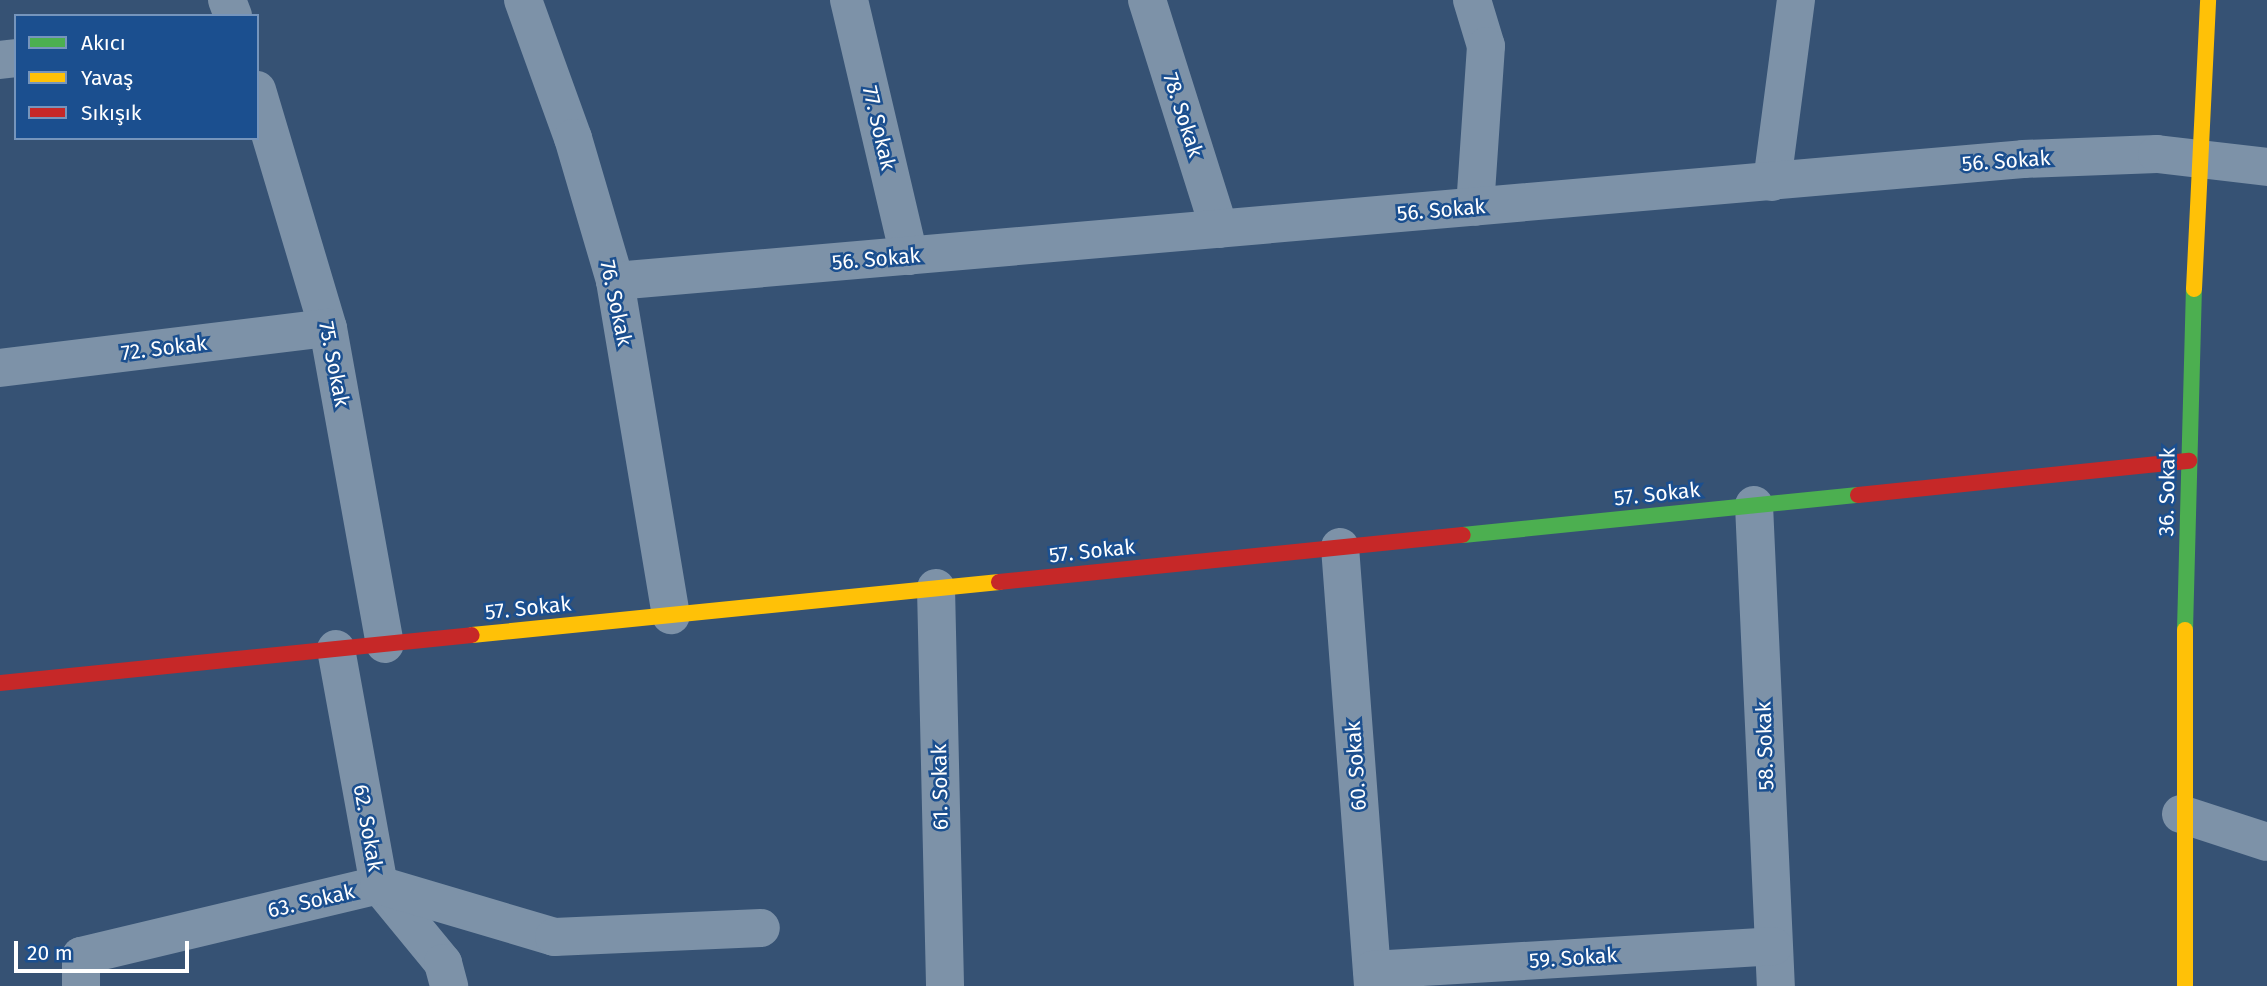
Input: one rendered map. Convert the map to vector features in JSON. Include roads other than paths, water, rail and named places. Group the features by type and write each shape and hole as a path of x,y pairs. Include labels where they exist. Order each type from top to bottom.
{"street":[{"name":"76. Sokak","path":"523,0 573,138 615,282 671,615"},
{"name":"77. Sokak","path":"849,0 909,256"},
{"name":"78. Sokak","path":"1147,0 1219,229"},
{"path":"1472,0 1486,46"},
{"path":"1475,207 1486,46 1496,0"},
{"path":"1772,182 1796,0"},
{"name":"36. Sokak","path":"2185,986 2181,814 2202,3"},
{"name":"75. Sokak","path":"259,97 328,328 385,644"},
{"name":"56. Sokak","path":"615,282 2023,159 2197,157 2267,167"},
{"name":"72. Sokak","path":"0,368 328,328"},
{"name":"57. Sokak","path":"0,683 2189,461"},
{"name":"58. Sokak","path":"1754,505 1776,986"},
{"name":"60. Sokak","path":"1340,547 1373,978"},
{"name":"61. Sokak","path":"936,588 945,986"},
{"name":"62. Sokak","path":"336,649 379,885 443,963 449,986"},
{"path":"2181,814 2267,842"},
{"path":"379,885 554,937 761,928"},
{"name":"63. Sokak","path":"81,971 379,885"},
{"name":"59. Sokak","path":"1373,978 1773,946"}]}
